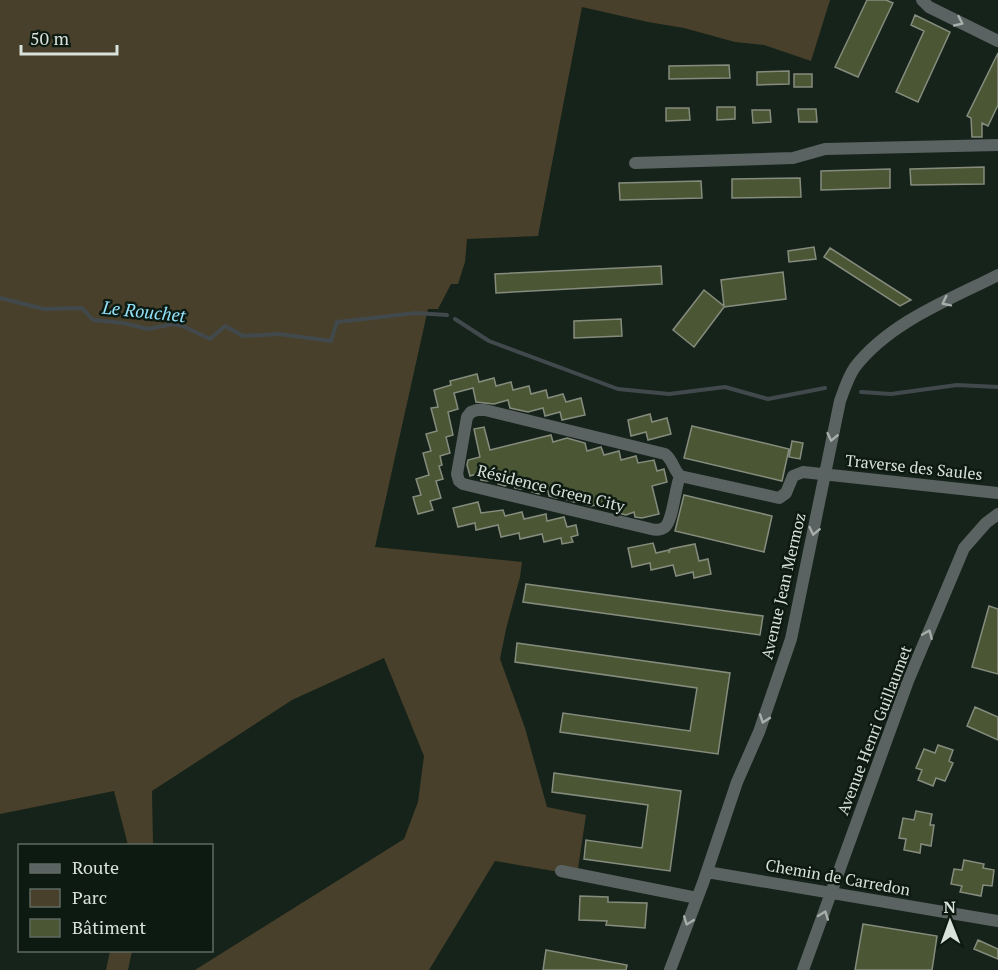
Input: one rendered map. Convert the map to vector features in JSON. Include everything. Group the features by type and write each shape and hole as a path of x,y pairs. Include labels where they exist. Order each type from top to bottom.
{"street":[{"path":"922,0 929,7 998,40"},
{"path":"635,163 793,158 825,149 998,145"},
{"name":"Avenue Jean Mermoz","path":"669,970 707,872 737,782 759,732 791,639 840,401 854,369 874,347 908,322 998,275"},
{"name":"Résidence Green City","path":"485,410 665,454 671,458 675,471 680,476 669,520 665,527 658,530 463,484 459,481 457,474 467,417 471,412 485,410"},
{"path":"680,476 779,498 786,493 793,476 803,472 825,473"},
{"name":"Traverse des Saules","path":"825,473 998,493"},
{"name":"Avenue Henri Guillaumet","path":"803,970 908,681 964,548 986,523 998,514"},
{"path":"561,871 697,898"},
{"name":"Chemin de Carredon","path":"707,872 998,921"}],"green space":[{"path":"0,0 830,0 811,61 764,45 735,42 684,28 582,7 538,236 467,239 465,262 458,284 451,284 438,309 428,309 375,547 522,562 500,659 525,728 547,807 586,815 577,875 495,861 429,970 195,970 404,839 418,802 424,756 384,658 292,700 152,791 153,844 128,844 114,791 0,814"},
{"path":"110,952 132,952 128,970 106,970"}],"building":[{"path":"867,0 886,0 893,3 858,77 835,67"},
{"path":"915,15 950,32 918,102 896,92 924,31 911,25"},
{"path":"998,53 998,105 988,126 982,123 982,137 972,137 971,118 967,116"},
{"path":"729,65 730,78 669,79 669,66"},
{"path":"789,71 789,84 757,85 757,72"},
{"path":"794,74 812,74 812,87 794,87"},
{"path":"717,107 735,107 735,119 717,120"},
{"path":"666,108 689,108 690,120 666,121"},
{"path":"798,109 816,109 817,122 799,122"},
{"path":"752,110 770,110 771,122 753,123"},
{"path":"984,167 984,184 911,185 910,169"},
{"path":"890,169 890,188 821,190 821,171"},
{"path":"800,178 801,197 732,198 732,179"},
{"path":"701,181 702,198 620,200 619,183"},
{"path":"814,247 816,259 789,262 788,251"},
{"path":"830,248 911,300 900,306 824,257"},
{"path":"661,266 662,284 496,293 495,274"},
{"path":"783,272 786,299 724,307 694,347 673,330 704,290 724,306 721,280"},
{"path":"621,319 622,336 574,338 574,321"},
{"path":"477,374 479,382 494,378 496,386 511,382 513,390 529,386 531,394 546,390 548,398 563,394 566,402 581,398 585,415 562,420 560,412 545,416 543,408 528,412 510,408 508,400 494,404 476,402 473,388 454,393 458,409 448,412 453,435 446,437 450,453 440,456 442,465 439,466 443,479 436,481 441,498 430,501 433,510 418,514 413,497 421,495 416,479 429,475 423,453 431,451 426,434 437,431 431,408 438,407 434,390 451,385 450,381"},
{"path":"650,414 652,422 667,418 671,434 648,440 646,432 631,436 628,420"},
{"path":"692,426 789,449 782,481 684,458"},
{"path":"484,427 490,450 551,435 553,442 567,438 585,443 587,451 601,447 604,455 619,451 621,460 636,456 638,463 654,460 657,471 664,469 667,482 652,486 659,514 642,518 635,517 634,512 626,515 618,513 617,508 609,510 601,508 600,504 591,506 584,504 582,500 574,502 567,500 565,495 556,498 549,496 548,491 539,494 532,492 531,487 521,489 515,488 514,483 505,486 498,484 497,479 481,480 479,473 470,476 468,460 480,457 474,429"},
{"path":"792,441 803,443 800,459 789,457"},
{"path":"684,495 772,516 764,552 675,531"},
{"path":"478,502 481,513 503,510 505,516 522,512 524,519 546,514 547,521 564,517 567,527 576,525 578,535 571,537 573,542 562,544 561,538 544,542 542,534 520,539 519,533 501,537 498,525 476,530 475,523 458,527 453,508"},
{"path":"653,543 656,553 669,550 669,553 670,549 695,544 699,561 708,559 711,574 694,578 693,572 676,576 673,565 651,570 650,563 632,567 628,548"},
{"path":"526,584 763,616 760,635 523,602"},
{"path":"989,606 998,609 998,674 972,667"},
{"path":"517,643 730,673 718,754 560,732 563,713 690,731 697,688 515,662"},
{"path":"975,707 998,717 998,740 967,726"},
{"path":"938,745 953,750 949,761 953,763 945,781 936,778 933,786 918,780 922,770 916,768 924,749 935,753"},
{"path":"554,773 681,791 670,871 584,859 586,840 642,848 648,805 552,792"},
{"path":"916,811 932,814 930,825 934,825 931,846 921,844 920,853 904,850 906,839 899,838 903,818 914,820"},
{"path":"964,860 984,864 983,868 994,870 992,886 983,885 981,896 960,892 962,886 951,884 954,869 962,870"},
{"path":"580,896 608,897 608,902 647,903 645,928 606,925 607,921 579,920"},
{"path":"863,924 937,936 932,970 855,970"},
{"path":"978,940 998,949 998,959 974,949"},
{"path":"546,950 627,965 626,970 543,970"}],"waterway":[{"name":"Le Rouchet","path":"0,298 44,309 82,308 93,320 123,323 148,329 173,324 183,326 210,339 225,326 243,336 279,334 331,341 337,322 416,313 447,315"},
{"path":"455,319 489,341 618,389 669,394 725,387 768,399 825,388"},
{"path":"861,392 891,394 957,385 998,387"}]}
